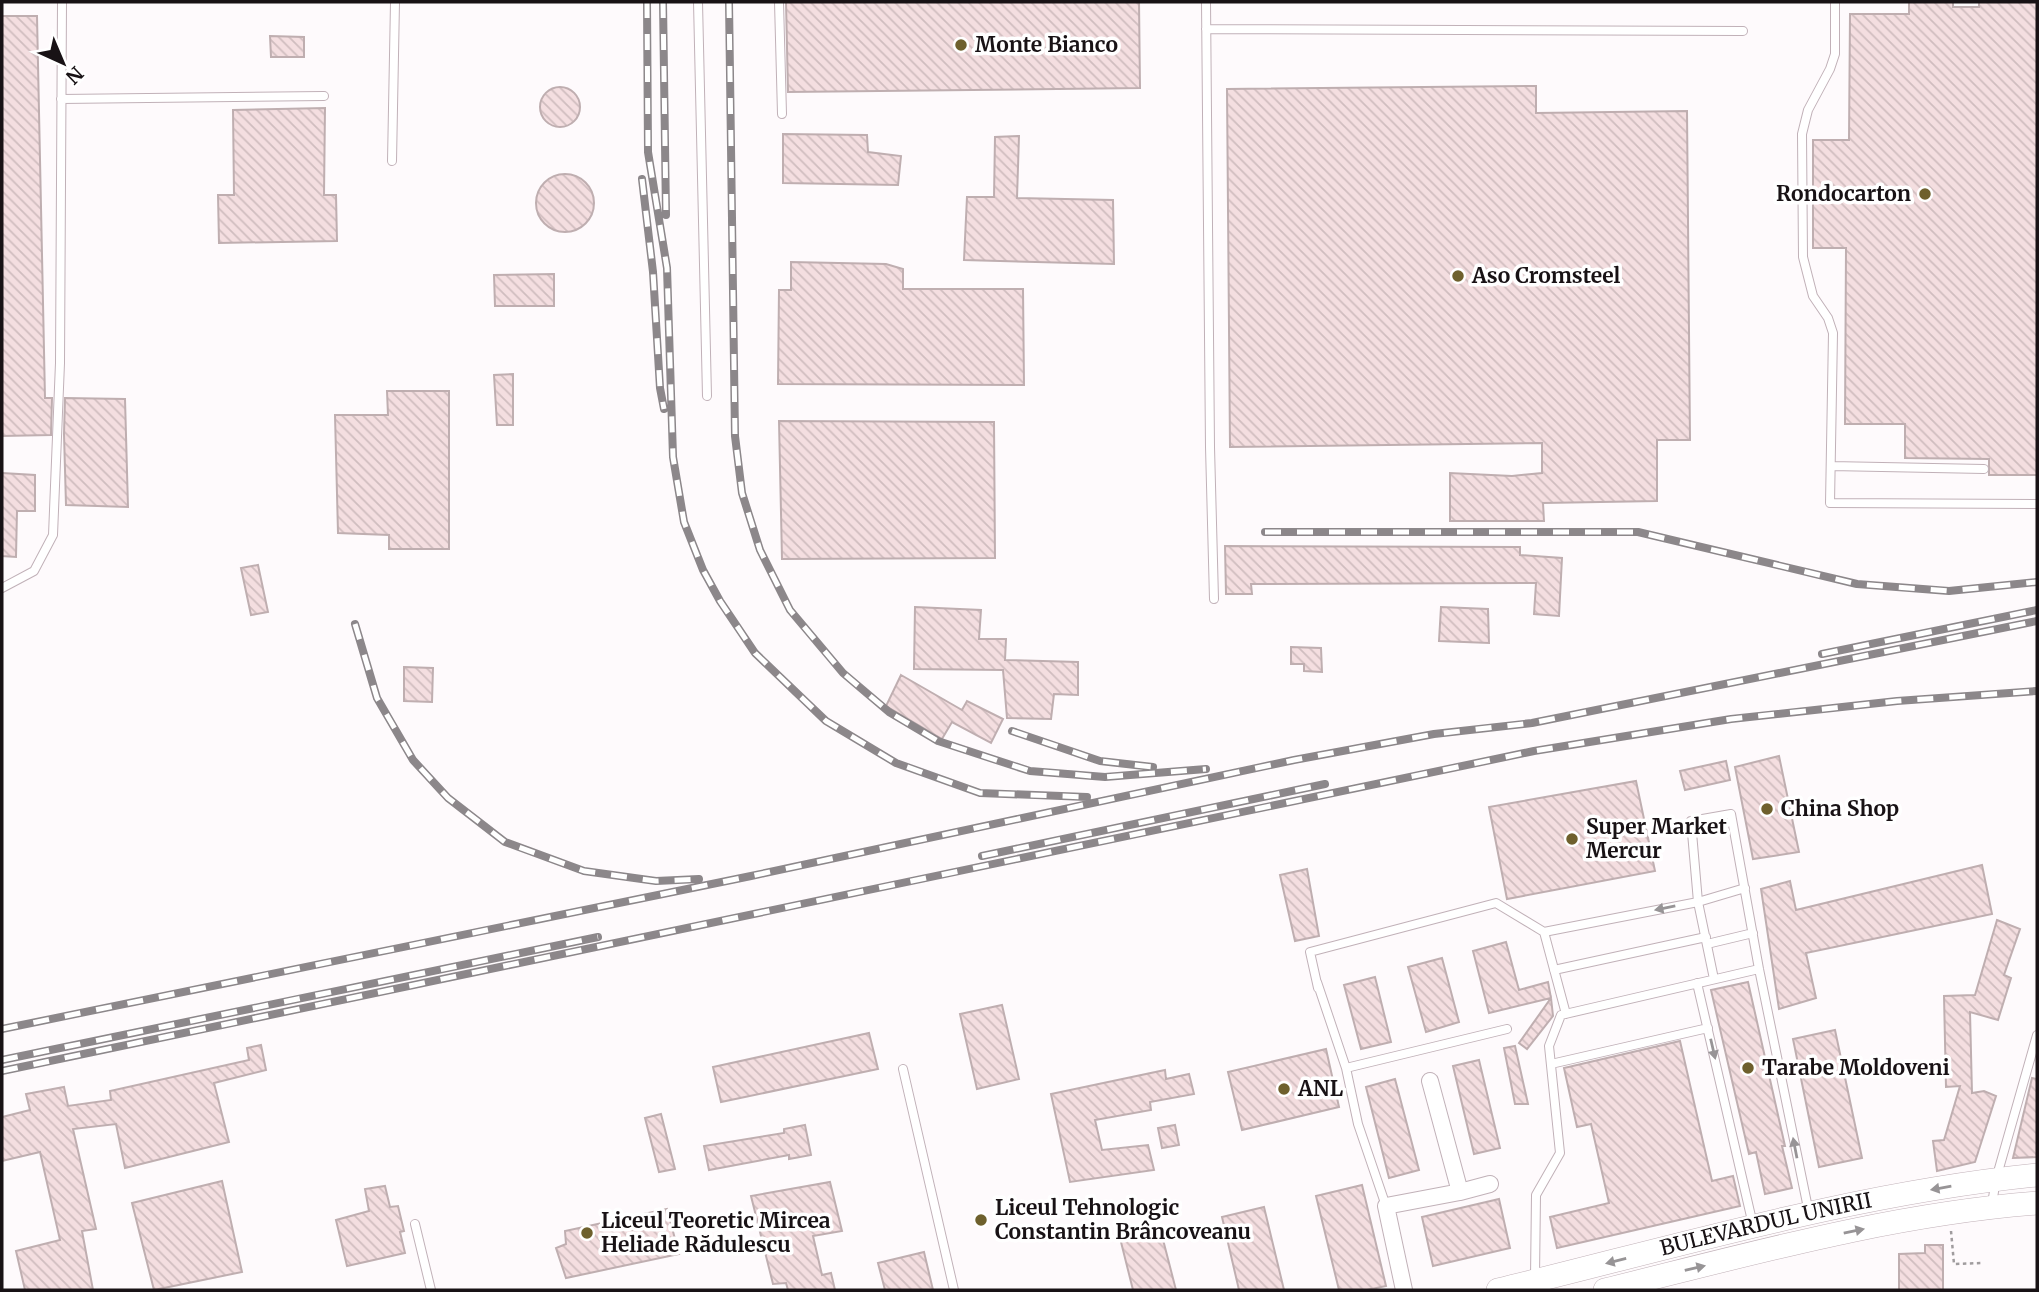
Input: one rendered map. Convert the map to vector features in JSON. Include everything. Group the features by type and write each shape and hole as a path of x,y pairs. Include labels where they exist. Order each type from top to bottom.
{"main road":[{"name":"BULEVARDUL UNIRII","path":"1498,1290 1536,1286 1809,1214 1996,1179 2037,1175"},
{"path":"1887,1198 1892,1223"},
{"name":"BULEVARDUL UNIRII","path":"1605,1290 1892,1223 1991,1206 2037,1203"},
{"path":"1809,1214 1816,1240"}],"street":[{"path":"1430,1081 1460,1192"},
{"path":"1404,1290 1387,1206 1490,1184"}],"lane":[{"path":"2,588 33,571 53,535 60,363 62,2"},
{"path":"392,161 395,2"},
{"path":"698,2 707,396"},
{"path":"779,2 782,114"},
{"path":"1206,2 1214,599"},
{"path":"1835,2 1835,54 1808,110 1802,134 1803,257 1813,296 1828,318 1832,333 1830,503 2037,504"},
{"path":"1206,29 1743,32"},
{"path":"61,99 324,96"},
{"path":"1831,466 1984,469"},
{"path":"1714,979 1698,902 1691,821 1731,814 1759,969 1809,1214"},
{"path":"1387,1206 1358,1124 1346,1068 1318,988 1310,952 1496,903 1544,932 1698,902 1745,888"},
{"path":"1544,932 1566,1014"},
{"path":"1554,970 1753,933"},
{"path":"1316,965 1318,988"},
{"path":"1536,1286 1536,1195 1560,1153 1549,1046 1561,1015 1759,969"},
{"path":"1697,983 1754,1228"},
{"path":"1551,1064 1708,1028"},
{"path":"1346,1068 1507,1029"},
{"path":"1991,1206 1996,1179 2037,1035"},
{"path":"902,1069 954,1290"},
{"path":"2010,1128 2023,1103 2031,1073 2037,1076"},
{"path":"415,1224 431,1290"}],"building":[{"name":"Monte Bianco","path":"786,2 1139,2 1140,88 788,92"},
{"name":"Rondocarton","path":"1909,2 1953,2 1953,7 1979,7 1979,2 2037,2 2037,475 1989,475 1989,459 1905,458 1905,424 1845,424 1846,248 1813,248 1813,140 1849,140 1850,14 1909,14"},
{"path":"2,16 37,16 45,398 52,398 51,435 2,436"},
{"path":"270,36 304,37 304,57 271,57"},
{"name":"Aso Cromsteel","path":"1536,86 1536,113 1687,111 1690,440 1657,440 1657,501 1543,503 1544,521 1450,521 1450,473 1512,476 1542,473 1542,443 1230,447 1227,89"},
{"path":"560,87 574,93 580,107 574,121 560,127 546,121 540,107 546,93"},
{"path":"325,108 324,195 336,195 337,241 219,243 218,195 234,195 233,110"},
{"path":"783,134 867,135 868,152 901,156 898,185 783,183"},
{"path":"1019,136 1017,198 1113,200 1114,264 964,260 967,197 994,197 995,137"},
{"path":"559,174 571,174 586,182 594,197 594,209 586,224 571,232 559,232 544,224 536,209 536,197 544,182"},
{"path":"791,262 886,264 903,269 903,289 1023,289 1024,385 778,384 779,290 791,290"},
{"path":"554,274 554,306 495,306 494,275"},
{"path":"513,374 513,425 497,425 494,375"},
{"path":"387,391 449,391 449,549 389,549 389,535 338,533 335,415 388,415"},
{"path":"65,398 125,399 128,507 66,505"},
{"path":"779,421 994,422 995,558 782,559"},
{"path":"2,473 35,475 35,511 17,511 16,557 2,556"},
{"path":"1225,546 1520,547 1520,555 1562,558 1559,616 1534,614 1536,583 1251,584 1252,594 1226,594"},
{"path":"258,565 268,612 251,615 241,568"},
{"path":"915,607 981,610 979,639 1006,639 1005,660 1078,662 1078,695 1054,694 1051,719 1007,718 1003,670 914,669"},
{"path":"1441,607 1488,609 1489,643 1439,641"},
{"path":"1291,647 1321,648 1322,672 1304,671 1304,664 1291,664"},
{"path":"404,667 433,668 432,702 404,701"},
{"path":"901,675 962,710 967,701 1003,719 991,743 952,722 942,739 886,706"},
{"name":"China Shop","path":"1779,756 1799,852 1753,859 1735,767"},
{"path":"1726,761 1730,780 1685,790 1680,771"},
{"name":"Super Market Mercur","path":"1636,781 1655,871 1507,899 1489,807"},
{"path":"1982,865 1992,914 1806,953 1816,998 1779,1009 1761,889 1790,881 1796,910"},
{"path":"1307,869 1319,936 1295,941 1280,875"},
{"path":"1997,920 2020,929 2004,975 2011,978 1998,1020 1970,1012 1972,1093 1984,1091 1996,1096 1975,1162 1937,1171 1933,1141 1944,1140 1960,1086 1946,1087 1944,996 1975,995"},
{"path":"1506,942 1519,990 1548,982 1551,998 1489,1013 1473,951"},
{"path":"1442,958 1459,1022 1426,1032 1408,967"},
{"path":"1375,977 1391,1042 1361,1049 1344,985"},
{"name":"Tarabe Moldoveni","path":"1748,982 1792,1188 1765,1194 1756,1152 1749,1154 1711,990"},
{"path":"1551,998 1553,1016 1527,1049 1519,1043"},
{"path":"1002,1005 1019,1079 977,1089 960,1014"},
{"path":"1835,1030 1862,1158 1819,1167 1793,1039"},
{"path":"869,1033 878,1069 721,1102 713,1067"},
{"path":"1680,1041 1712,1181 1733,1176 1740,1206 1557,1248 1550,1217 1609,1203 1591,1124 1577,1127 1564,1068"},
{"path":"261,1045 266,1070 214,1083 229,1142 125,1168 116,1124 73,1129 96,1229 82,1231 93,1290 25,1290 16,1251 60,1240 40,1152 2,1161 2,1117 30,1110 26,1094 64,1087 68,1106 111,1100 110,1091 249,1060 247,1048"},
{"path":"1515,1046 1528,1104 1515,1104 1504,1048"},
{"name":"ANL","path":"1326,1049 1339,1107 1242,1130 1228,1072"},
{"path":"1479,1060 1500,1148 1474,1154 1453,1066"},
{"path":"1165,1070 1166,1079 1189,1074 1194,1094 1150,1102 1151,1110 1095,1120 1102,1150 1148,1145 1154,1170 1070,1182 1051,1094"},
{"path":"2032,1078 2037,1079 2037,1157 2013,1158"},
{"path":"1395,1079 1419,1170 1389,1178 1366,1087"},
{"path":"661,1114 675,1169 659,1172 645,1118"},
{"path":"805,1125 811,1155 789,1159 789,1155 709,1170 704,1146 784,1133 784,1129"},
{"path":"1175,1125 1179,1145 1162,1148 1158,1128"},
{"path":"222,1181 242,1272 154,1290 132,1203"},
{"path":"830,1182 842,1231 813,1236 822,1275 831,1273 835,1290 788,1290 786,1283 773,1284 751,1196"},
{"path":"1362,1185 1386,1286 1367,1290 1339,1290 1316,1196"},
{"path":"385,1186 390,1207 398,1206 404,1231 400,1232 405,1253 347,1266 336,1220 369,1211 365,1189"},
{"path":"1499,1199 1510,1248 1433,1266 1422,1217"},
{"path":"1264,1207 1284,1290 1239,1290 1222,1217"},
{"path":"667,1209 679,1254 566,1278 556,1248 566,1244 565,1231"},
{"path":"1160,1228 1176,1290 1133,1290 1120,1238"},
{"path":"1925,1245 1943,1245 1943,1290 1899,1290 1899,1254 1925,1253"},
{"path":"924,1252 933,1290 885,1290 878,1263"}],"railway":[{"path":"647,2 648,152 667,268 673,457 684,522 703,570 720,601 755,653 826,721 896,763 980,793 1087,797"},
{"path":"663,2 666,215"},
{"path":"729,2 735,436 742,493 760,550 790,610 843,673 889,712 938,741 1030,771 1105,777 1206,769"},
{"path":"642,179 664,409"},
{"path":"1265,532 1638,532 1857,584 1949,591 2037,582"},
{"path":"1822,654 2037,610"},
{"path":"2,1029 751,876 1294,760 1434,734 1532,723 2037,621"},
{"path":"355,624 377,698 413,760 448,798 505,842 584,871 656,881 699,879"},
{"path":"2,1071 1534,751 1731,719 1897,701 2037,691"},
{"path":"1012,731 1100,761 1153,767"},
{"path":"982,856 1325,784"},
{"path":"2,1060 598,937"}],"place":[{"name":"Monte Bianco","path":"961,45"},
{"name":"Rondocarton","path":"1925,194"},
{"name":"Aso Cromsteel","path":"1458,276"},
{"name":"China Shop","path":"1767,809"},
{"name":"Super Market Mercur","path":"1572,839"},
{"name":"Tarabe Moldoveni","path":"1748,1068"},
{"name":"ANL","path":"1284,1089"},
{"name":"Liceul Tehnologic Constantin Brâncoveanu","path":"981,1220"},
{"name":"Liceul Teoretic Mircea Heliade Rădulescu","path":"587,1233"}]}
